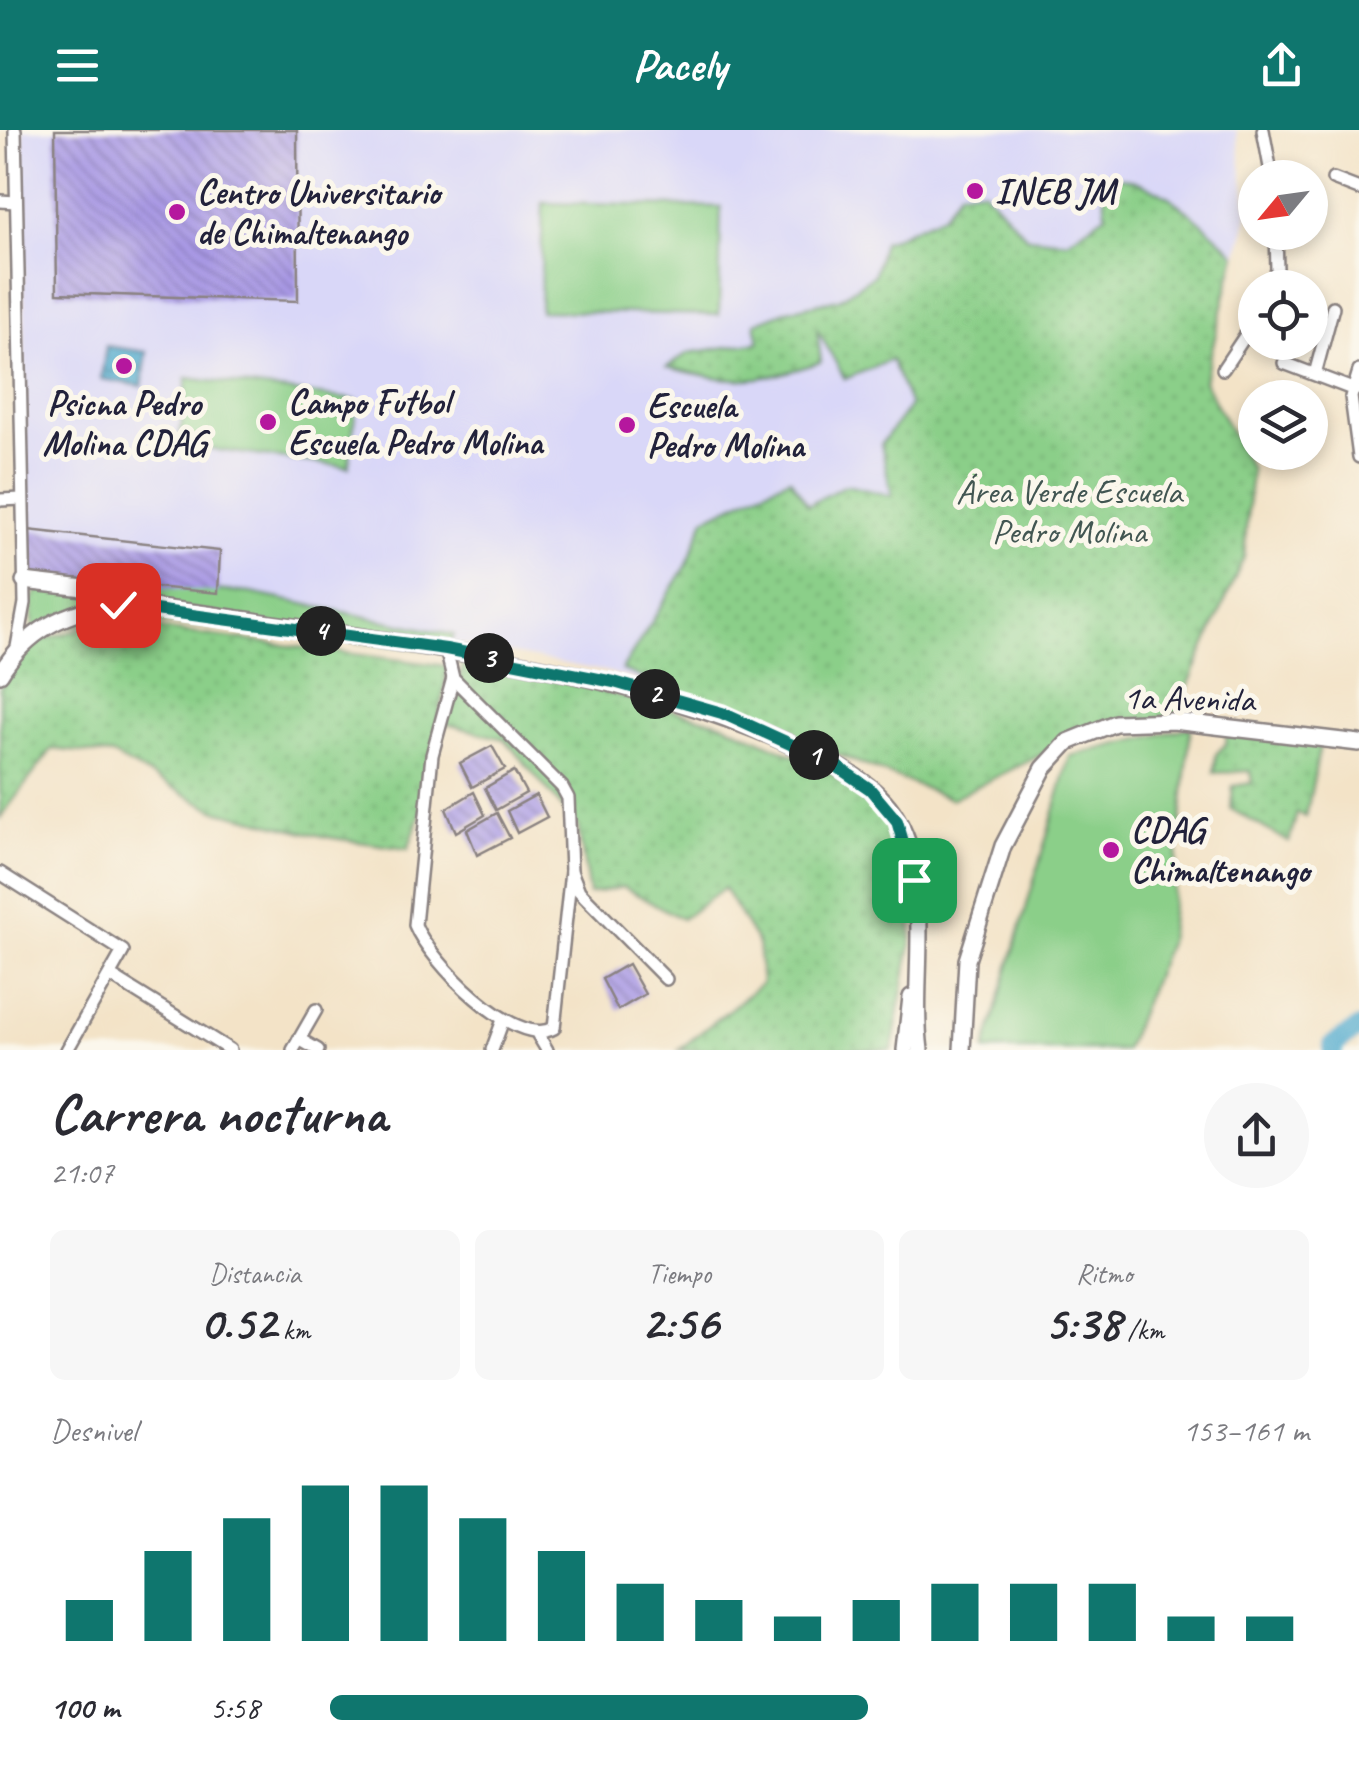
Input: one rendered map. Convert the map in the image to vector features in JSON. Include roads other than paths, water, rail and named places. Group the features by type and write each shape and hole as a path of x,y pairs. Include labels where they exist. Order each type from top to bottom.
{"main road":[{"path":"24,581 118,592 158,608"},
{"path":"0,674 17,647 48,624 84,610 118,605 446,649 632,687 722,713 832,763 870,789 897,821 914,880 920,1050"},
{"name":"1a Avenida","path":"959,1050 972,939 1003,846 1044,768 1068,742 1114,723 1173,721 1217,723 1359,744"},
{"path":"905,1050 917,938"}],"street":[{"path":"14,130 24,581 23,626 17,647"},
{"path":"1263,130 1269,160"},
{"path":"0,169 14,169"},
{"path":"1333,178 1359,189"},
{"path":"0,202 16,202"},
{"path":"1315,374 1333,307"},
{"path":"1223,369 1238,346"},
{"path":"1284,362 1356,390"},
{"path":"1359,371 1359,457"},
{"path":"0,500 22,499"},
{"path":"446,649 453,678 432,755 414,926 447,972 503,1020 523,1033 538,1035 554,1028 571,871 568,798 562,787 453,678"},
{"path":"571,871 593,907 666,979"},
{"path":"0,873 123,952 66,1050"},
{"path":"111,976 230,1050"},
{"path":"316,1010 296,1044 318,1050"},
{"path":"492,1050 503,1020"},
{"path":"538,1035 547,1050"}],"water":[{"name":"Psicna Pedro Molina CDAG","path":"106,346 147,352 142,386 101,379"}],"waterway":[{"path":"1333,1050 1333,1045 1359,1028"}],"place":[{"name":"INEB JM","path":"975,191"},
{"name":"Centro Universitario de Chimaltenango","path":"177,212"},
{"name":"Psicna Pedro Molina CDAG","path":"124,366"},
{"name":"Campo Futbol Escuela Pedro Molina","path":"268,422"},
{"name":"Escuela Pedro Molina","path":"627,425"},
{"name":"CDAG Chimaltenango","path":"1111,850"}],"park label":[{"name":"Área Verde Escuela Pedro Molina","path":"1069,511"}]}
